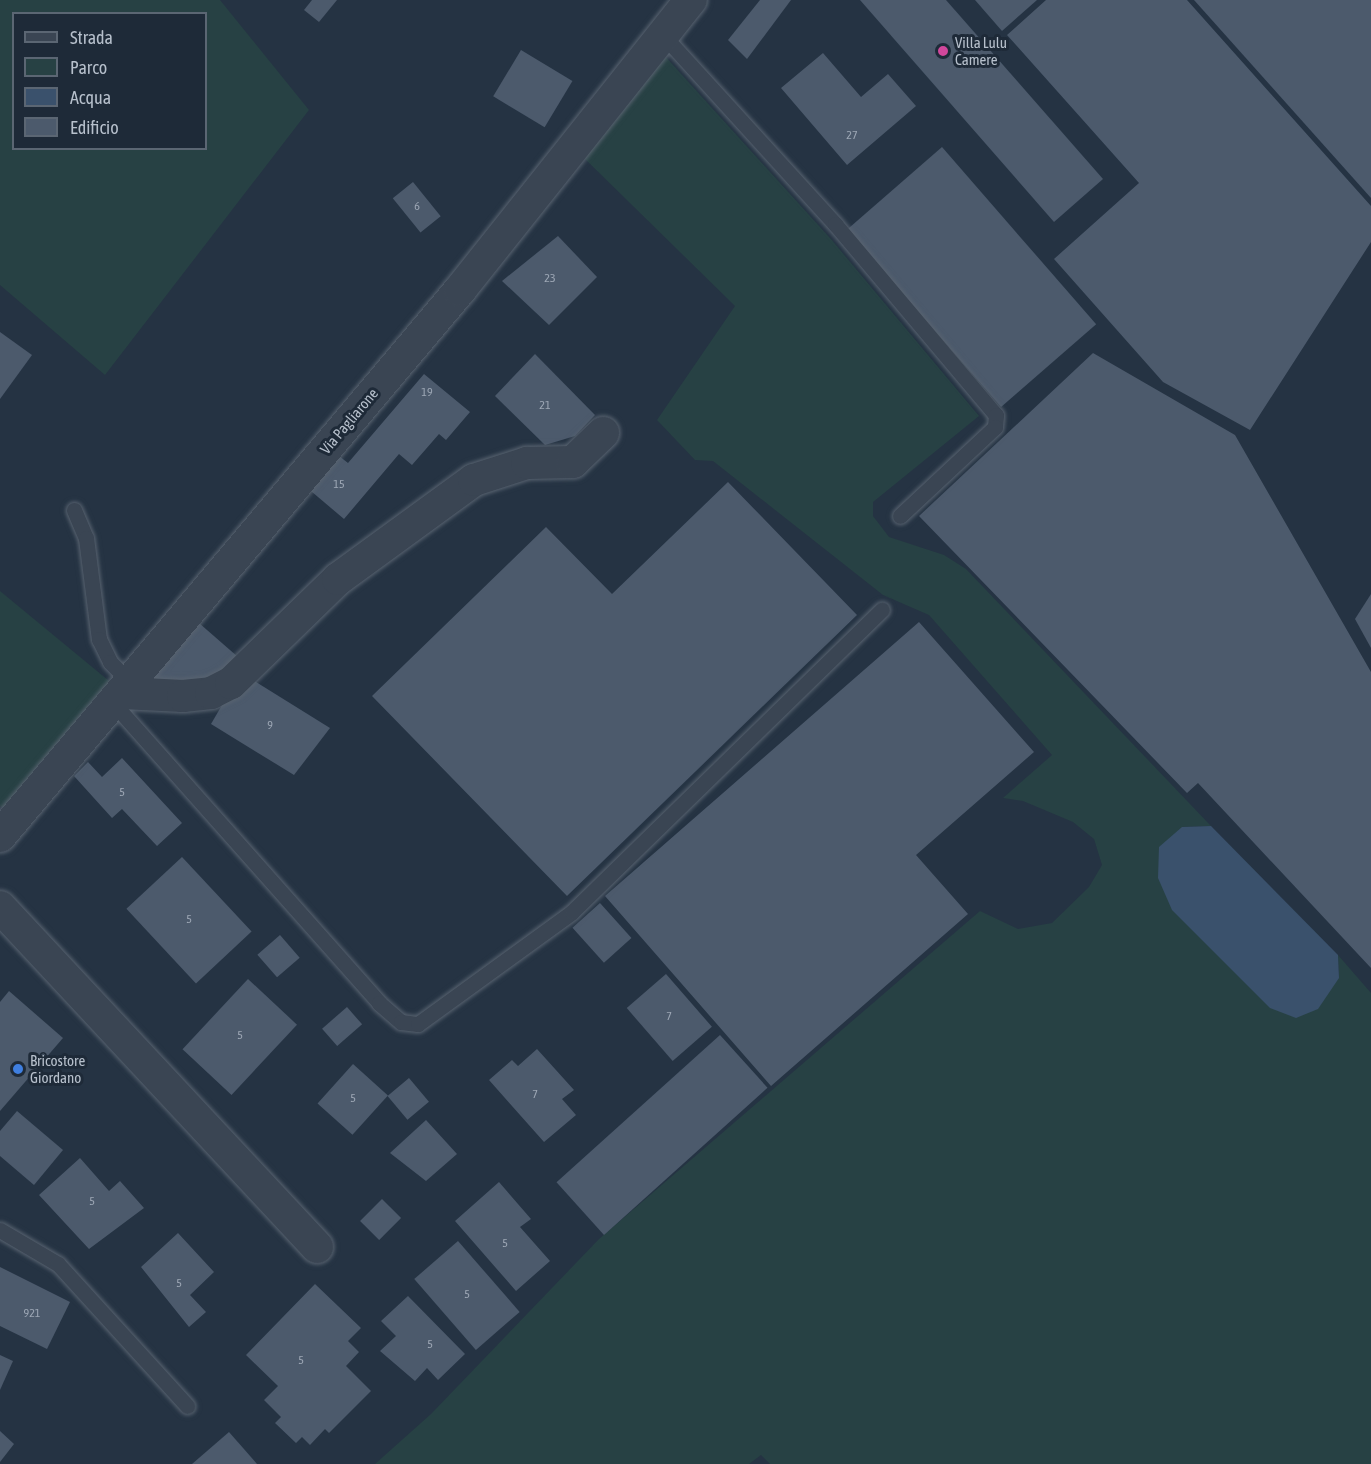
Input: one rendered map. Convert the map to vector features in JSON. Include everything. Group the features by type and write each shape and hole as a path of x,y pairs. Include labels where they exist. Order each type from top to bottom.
{"street":[{"name":"Via Pagliarone","path":"0,836 123,693 460,290 691,0"},
{"path":"123,693 183,696 211,693 231,683 338,579 474,480 527,463 573,462 603,433"},
{"path":"0,907 317,1247"}],"lane":[{"path":"663,35 835,224 996,415 995,427 900,516"},
{"path":"74,510 86,538 99,639 123,693 379,1004 401,1022 418,1024 572,912 882,610"},
{"path":"0,1230 58,1264 187,1406"}],"green space":[{"path":"0,0 220,0 309,110 105,375 0,285"},
{"path":"665,56 831,239 979,416 873,502 873,516 889,537 944,555 966,569 1211,826 1182,827 1339,978 1338,955 1371,993 1371,1464 770,1464 761,1455 749,1464 375,1464 431,1414 599,1239 980,911 1018,929 1052,923 1089,887 1102,865 1094,839 1073,822 1023,801 1003,798 1052,755 929,615 883,595 713,461 695,460 657,420 735,306 583,157"},
{"path":"0,591 114,685 5,809 0,806"}],"water":[{"path":"1211,826 1338,955 1339,978 1318,1009 1296,1018 1270,1008 1172,910 1158,878 1159,847 1182,827"}],"building":[{"path":"312,0 337,0 319,22 304,10"},
{"path":"760,0 791,0 747,59 728,40"},
{"path":"860,0 946,0 1103,179 1054,222"},
{"path":"975,0 1037,0 1002,31"},
{"path":"1046,0 1187,0 1371,206 1371,242 1250,430 1163,382 1054,259 1139,183 1007,35"},
{"path":"1194,0 1371,0 1371,198"},
{"path":"521,50 572,81 545,127 493,96"},
{"path":"823,53 861,97 888,74 916,106 847,165 781,88"},
{"path":"942,147 1096,324 1001,407 847,230"},
{"path":"413,182 441,216 420,233 393,198"},
{"path":"558,236 597,277 549,325 502,281"},
{"path":"0,332 32,355 0,399"},
{"path":"1093,353 1235,435 1371,672 1371,968 1198,783 1187,793 919,516"},
{"path":"535,354 595,415 575,436 545,445 495,396"},
{"path":"424,374 470,412 446,440 439,434 412,465 399,454 344,519 305,486 334,452 348,463"},
{"path":"728,482 857,615 567,896 372,696 546,527 612,594"},
{"path":"1371,594 1371,648 1355,619"},
{"path":"919,622 1034,752 916,855 968,914 771,1086 605,896"},
{"path":"199,623 238,657 220,677 181,687 149,682"},
{"path":"248,677 330,728 294,775 211,724 229,693"},
{"path":"122,758 182,823 157,846 122,809 112,818 74,776 88,762 102,777"},
{"path":"182,857 252,932 196,983 126,909"},
{"path":"600,903 631,938 604,963 573,928"},
{"path":"280,935 300,958 277,977 257,955"},
{"path":"666,974 712,1027 673,1061 627,1008"},
{"path":"248,979 297,1025 232,1095 183,1049"},
{"name":"Bricostore Giordano","path":"9,991 63,1038 0,1111 0,1002"},
{"path":"347,1007 362,1024 337,1046 322,1029"},
{"path":"720,1035 768,1088 604,1235 557,1182"},
{"path":"537,1049 574,1090 562,1099 576,1115 544,1142 489,1080 512,1060 518,1066"},
{"path":"353,1064 388,1095 352,1135 318,1103"},
{"path":"409,1078 429,1102 407,1120 388,1096"},
{"path":"17,1111 63,1150 34,1185 0,1156 0,1131"},
{"path":"426,1120 457,1154 426,1181 390,1153"},
{"path":"80,1158 109,1191 120,1181 144,1208 89,1249 39,1195"},
{"path":"499,1182 531,1219 520,1227 550,1261 516,1291 455,1221"},
{"path":"382,1199 401,1218 379,1240 360,1221"},
{"path":"178,1233 214,1272 190,1295 206,1312 189,1327 141,1267"},
{"path":"458,1241 520,1312 476,1350 414,1279"},
{"path":"0,1267 70,1302 47,1349 0,1326"},
{"path":"315,1284 361,1328 348,1341 359,1352 346,1366 371,1391 329,1433 325,1429 310,1445 302,1437 296,1443 275,1423 281,1417 264,1400 278,1386 246,1355"},
{"path":"408,1296 465,1354 438,1380 427,1368 415,1381 380,1351 396,1336 381,1321"},
{"path":"0,1355 13,1361 0,1390"},
{"path":"0,1431 14,1444 0,1462"},
{"path":"229,1432 257,1464 192,1464"}],"place":[{"name":"Villa Lulu Camere","path":"943,51"},
{"name":"Bricostore Giordano","path":"18,1069"}]}
